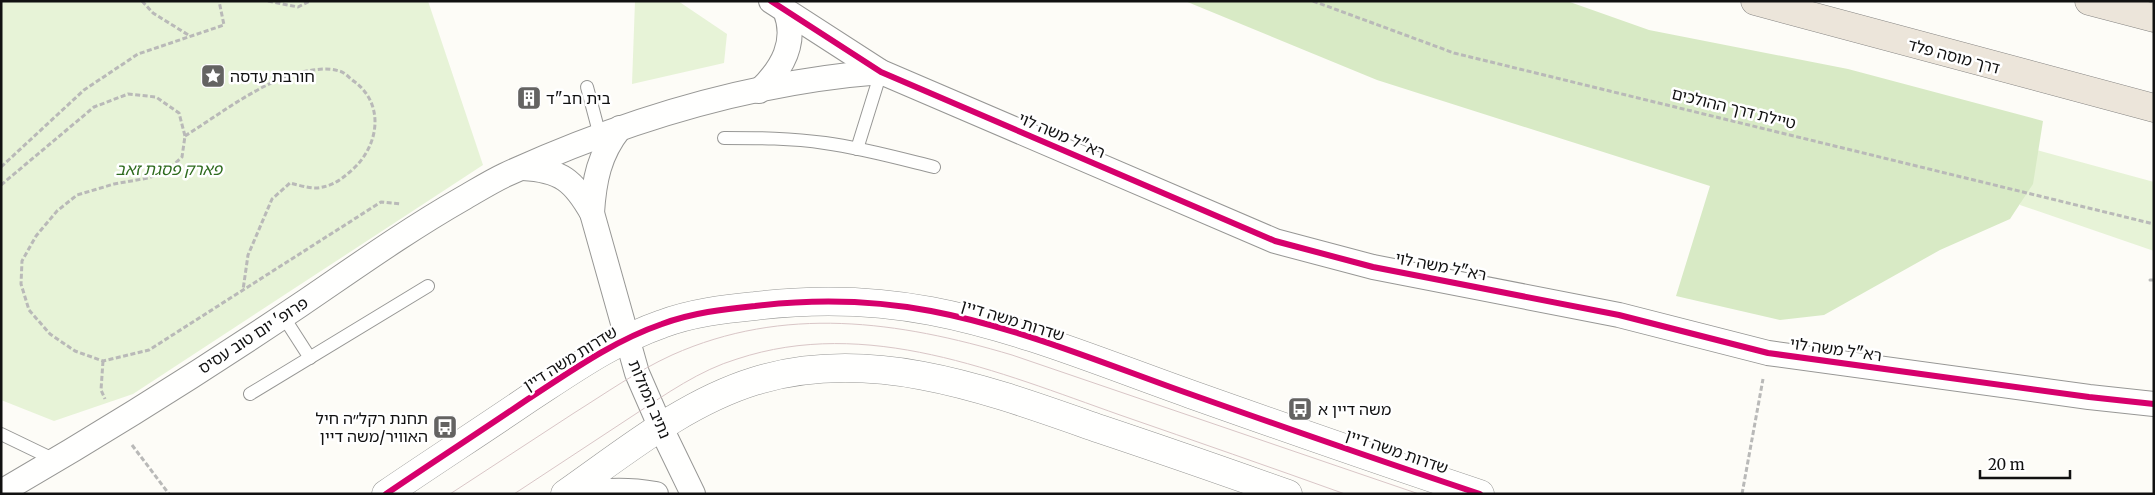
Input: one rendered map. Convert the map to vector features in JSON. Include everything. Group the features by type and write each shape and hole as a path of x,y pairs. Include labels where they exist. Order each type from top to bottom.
{"highway":[{"name":"דרך מוסה פלד","path":"1755,1 2154,108"},
{"path":"2089,1 2154,18"}],"street":[{"name":"רא\"ל משה לוי","path":"778,6 881,72 1275,241 1373,267 1619,315 1768,353 2079,396 2154,404"},
{"path":"759,91 774,77 785,60 790,39 789,21 778,6"},
{"name":"פרופ' יום טוב עסיס","path":"1,492 116,424 431,217 513,171 657,115 835,75 881,72"},
{"name":"נתיב המזלות","path":"592,213 594,184 601,159 610,141 610,132"},
{"name":"נתיב המזלות","path":"513,171 545,169 560,176 580,193 592,213 637,373 693,494"},
{"name":"שדרות משה דיין","path":"386,494 592,358 626,339 664,323 697,314 789,302 832,301 878,304 930,311 968,319 1030,338 1480,494"},
{"path":"565,494 690,409 718,395 756,381 792,373 829,369 900,371 933,377 1016,400 1288,494"},
{"path":"585,494 603,490 630,490 656,494"}],"lane":[{"path":"857,149 881,72"},
{"path":"587,87 610,132"},
{"path":"724,138 779,138 824,143 934,167"},
{"path":"250,394 428,286"},
{"path":"283,316 310,358"},
{"path":"1,434 55,460"}],"path":[{"path":"142,1 153,13 191,36"},
{"path":"1,167 92,85 138,54 224,25 219,1"},
{"path":"268,1 298,7 310,1"},
{"path":"185,136 272,82 299,73 320,69 340,71 358,84 372,100 375,124 371,147 357,166 338,183 315,188 290,183 272,199 248,255 243,290"},
{"path":"1,185 94,107 128,94 156,97 179,113 185,136 182,157 167,171 148,178 114,184 77,195 57,211 36,236 22,261 21,284 29,310 50,334 75,351 103,361 149,350 381,202 407,204 431,217"},
{"path":"1742,494 1768,353"},
{"path":"103,361 101,390 116,424 170,494"}],"green space":[{"name":"פארק פסגת זאב","path":"1,1 428,1 483,165 133,394 54,421 1,400"},
{"path":"635,1 678,1 727,34 724,63 632,84"},
{"path":"1185,1 1567,1 1649,30 1848,69 2043,121 2033,184 2010,219 1940,250 1824,315 1780,320 1676,296 1710,186 1377,80"},
{"path":"2026,147 2154,182 2154,251 2020,205"}],"tram line":[{"path":"450,494 622,382 672,355 714,339 756,329 799,324 884,327 969,343 1012,355 1419,494"},
{"path":"514,494 671,391 710,369 737,359 786,347 835,344 883,346 932,355 979,367 1027,382 1345,494"}],"cycle path":[{"path":"771,1 881,72 1275,241 1373,267 1619,315 1768,353 2089,397 2154,404"},
{"path":"386,494 576,367 626,339 684,317 708,312 799,302 843,302 909,307 997,327 1480,494"}],"place":[{"name":"חורבת עדסה","path":"213,76"},
{"name":"בית חב\"ד","path":"529,98"},
{"name":"משה דיין א","path":"1300,409"},
{"name":"תחנת רקל״ה חיל האוויר/משה דיין","path":"445,427"}]}
